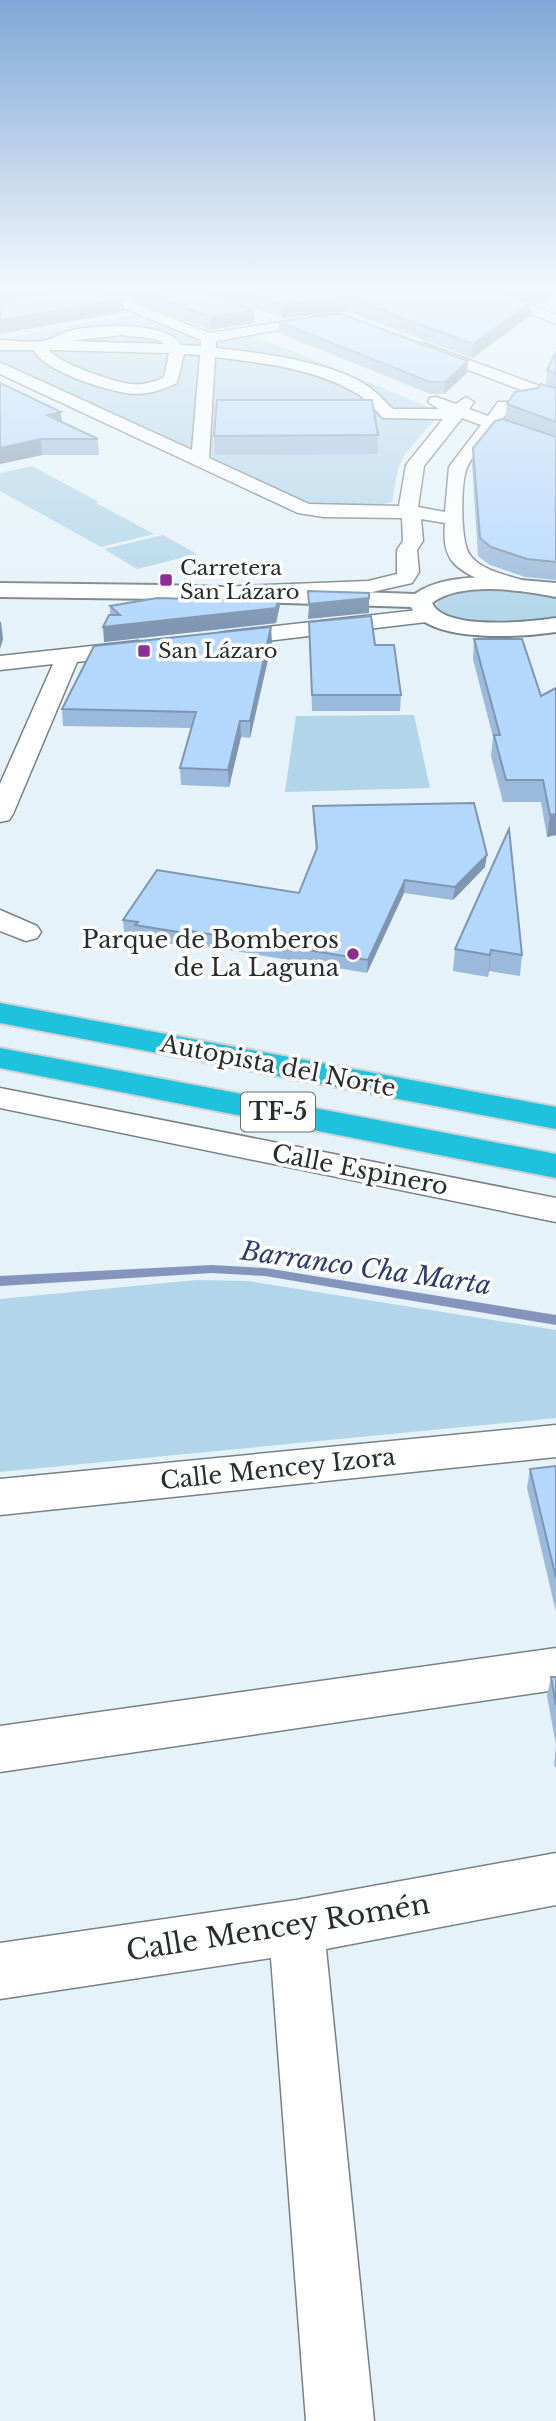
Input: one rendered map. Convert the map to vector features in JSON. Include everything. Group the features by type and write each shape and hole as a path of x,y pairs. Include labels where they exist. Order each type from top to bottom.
{"highway":[{"name":"Autopista del Norte","path":"0,1013 556,1118"},
{"name":"Autopista del Norte","path":"0,1058 556,1166"}],"main road":[{"path":"427,602 451,586 521,586 556,590"},
{"path":"0,590 218,594 427,602 460,627 556,625"}],"street":[{"path":"77,404 305,509 325,512 438,514 454,520"},
{"path":"200,461 204,404"},
{"path":"382,404 388,414 457,412"},
{"path":"439,404 556,448"},
{"path":"218,594 261,590 341,589 405,579 409,572 407,550 413,541 413,523 409,512 411,478 415,464 464,404"},
{"path":"506,404 458,467 454,541 461,559 486,575 521,586"},
{"path":"278,633 427,602 420,550 413,541"},
{"path":"206,640 278,633 414,632 460,627"},
{"path":"0,663 157,646"},
{"path":"0,814 68,655"},
{"name":"Calle Espinero","path":"0,1098 556,1210"},
{"name":"Calle Mencey Izora","path":"0,1497 556,1441"},
{"path":"0,1749 556,1669"},
{"name":"Calle Mencey Romén","path":"0,1971 296,1927 556,1879"},
{"path":"296,1927 340,2421"}],"shaded area":[{"path":"93,404 421,404 441,412 405,454 398,468 392,502 361,507 306,503"},
{"path":"32,466 154,534 101,547 0,491 0,473"},
{"path":"163,535 197,554 137,569 104,549"},
{"path":"468,591 528,591 556,598 556,617 530,623 493,624 457,618 444,613 436,605 440,599"},
{"path":"414,715 430,788 285,792 296,716"},
{"path":"196,1280 248,1281 556,1330 556,1418 0,1472 0,1299"}],"building":[{"path":"0,404 44,404 61,412 47,415 98,439 41,439 0,448"},
{"path":"217,404 373,404 378,435 214,436"},
{"path":"507,404 556,404 556,422"},
{"path":"503,419 556,437 556,562 527,559 491,547 480,538 473,448 495,421"},
{"path":"261,590 280,591 276,608 103,627 109,615 120,615 110,606 157,598 234,600"},
{"path":"308,591 369,593 369,598 309,604"},
{"path":"371,616 375,645 394,645 401,695 312,695 309,622"},
{"path":"271,627 250,721 240,721 228,770 180,768 196,712 62,709 94,646"},
{"path":"474,639 522,639 541,696 556,688 556,814 550,815 543,780 506,780 494,735 500,735"},
{"path":"474,803 487,855 455,887 405,880 368,960 191,931 190,934 135,925 138,922 123,920 157,870 299,893 317,848 313,806"},
{"path":"509,829 522,955 491,950 490,955 455,949"},
{"path":"556,1466 556,1578 530,1469"},
{"path":"551,1677 556,1677 556,1705"}],"waterway":[{"name":"Barranco Cha Marta","path":"0,1281 212,1269 265,1272 556,1320"}],"place":[{"name":"Carretera San Lázaro","path":"166,580"},
{"name":"San Lázaro","path":"144,651"},
{"name":"Parque de Bomberos de La Laguna","path":"353,954"}]}
